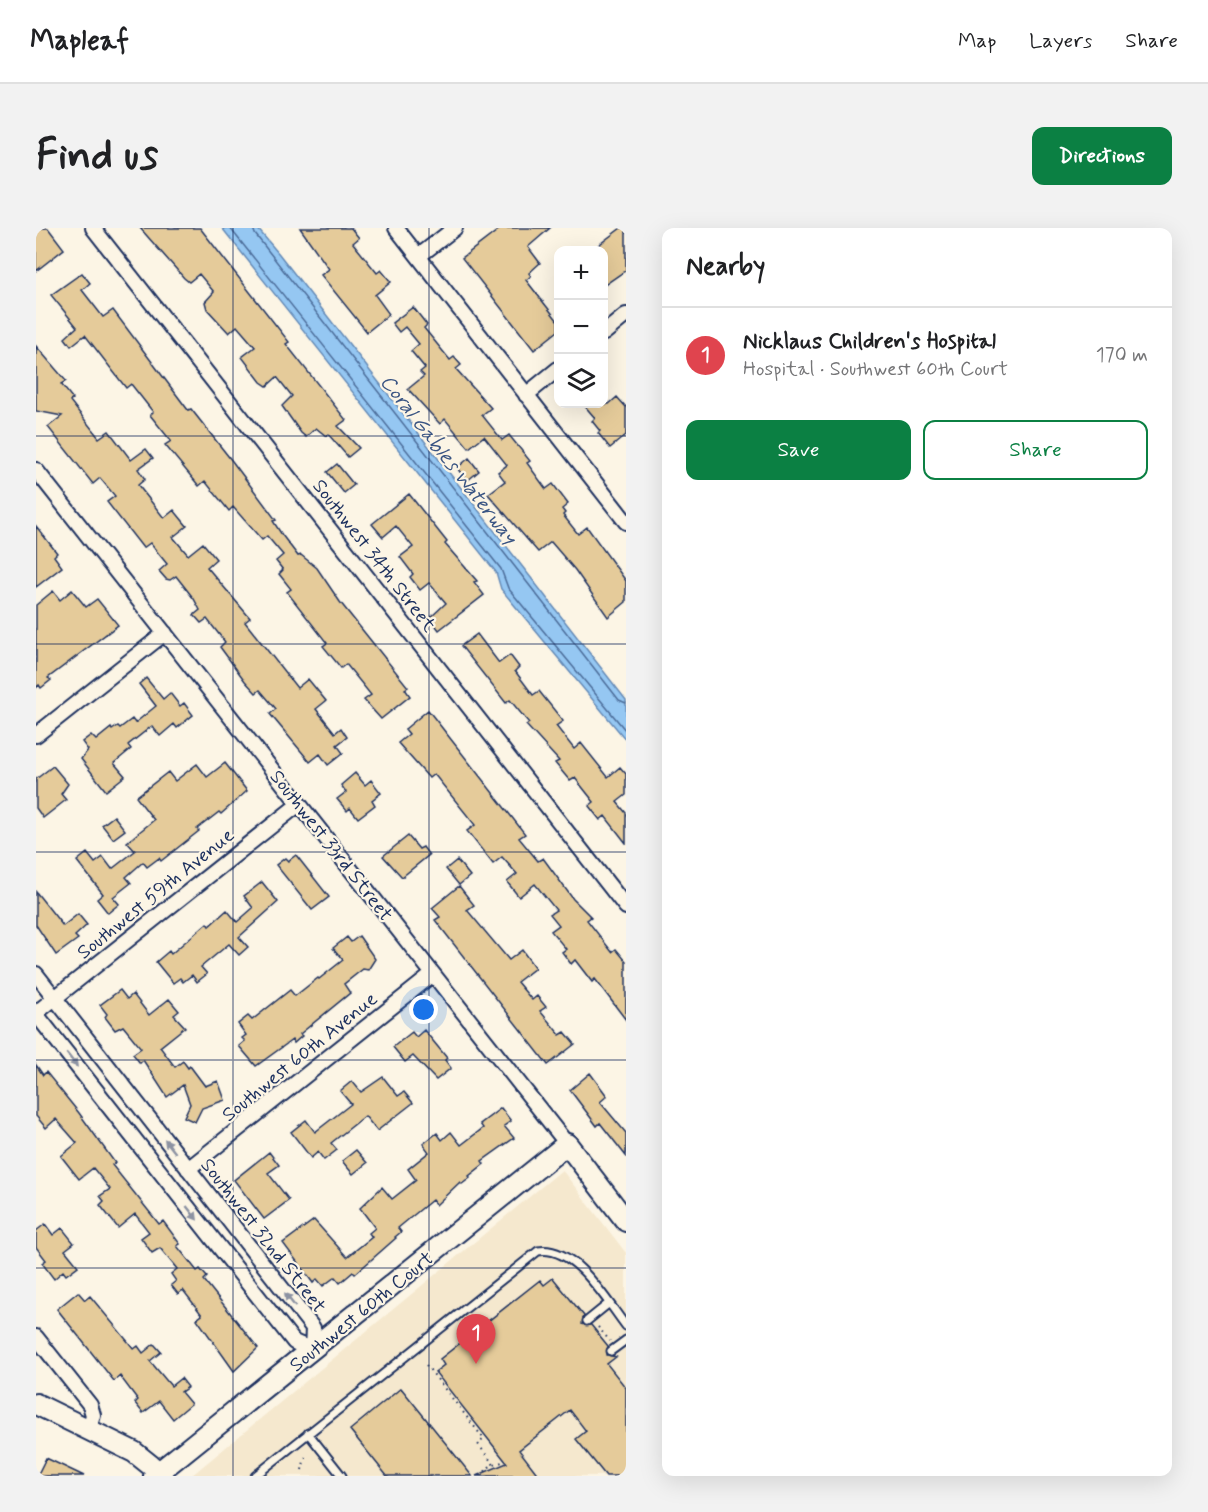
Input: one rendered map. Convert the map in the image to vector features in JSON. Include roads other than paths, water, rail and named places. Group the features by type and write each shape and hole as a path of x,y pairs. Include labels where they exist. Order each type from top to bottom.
{"street":[{"name":"Southwest 34th Street","path":"93,228 626,907"},
{"path":"396,228 626,522"},
{"path":"420,256 455,228"},
{"path":"608,329 626,315"},
{"path":"526,394 554,372"},
{"name":"Southwest 33rd Street","path":"36,470 626,1221"},
{"path":"36,735 165,633"},
{"name":"Southwest 59th Avenue","path":"36,1014 299,804"},
{"name":"Southwest 32nd Street","path":"36,974 313,1328 312,1350"},
{"name":"Southwest 60th Avenue","path":"188,1169 433,974"},
{"path":"36,1014 294,1342 312,1350"},
{"name":"Southwest 60th Court","path":"161,1475 567,1144"},
{"path":"36,1337 90,1405 93,1415 88,1430"},
{"path":"36,1404 134,1452 161,1475"}],"lane":[{"path":"255,1476 538,1251 556,1251 566,1255 626,1326"},
{"path":"591,1322 608,1304"},
{"path":"611,1351 626,1340"},
{"path":"308,1433 342,1476"}],"water":[{"path":"222,228 257,228 279,254 626,700 626,740 501,589 496,572"}],"place":[{"name":"Nicklaus Children's Hospital","path":"476,1364"}],"water label":[{"name":"Coral Gables Waterway","path":"449,459"}]}
